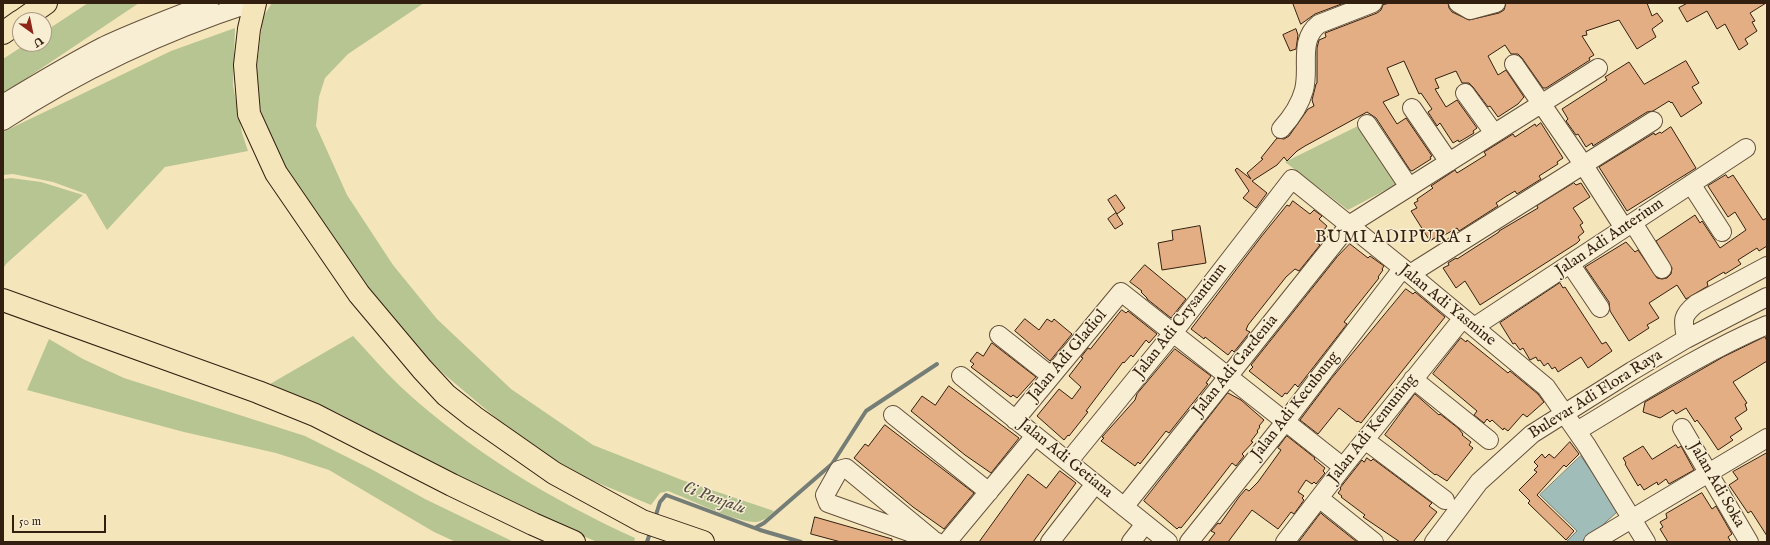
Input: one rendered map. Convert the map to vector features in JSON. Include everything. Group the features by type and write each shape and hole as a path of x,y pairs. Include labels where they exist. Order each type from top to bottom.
{"highway":[{"path":"34,12 46,3"},
{"path":"255,3 249,29 244,65 250,114 276,173 359,294 446,395 474,418 554,473 642,521 703,542"},
{"path":"3,33 12,27"},
{"path":"3,300 258,392 315,415 452,486 574,542"}],"street":[{"path":"3,104 65,67 104,46 139,30 209,3"},
{"path":"3,121 64,83 110,59 154,39 251,3"},
{"path":"1280,129 1291,118 1304,91 1307,76 1307,38 1315,26 1373,3"},
{"path":"1458,3 1470,10 1496,3"},
{"path":"1514,64 1540,104 1583,164 1628,226 1662,269"},
{"name":"Jalan Adi Gardenia","path":"1124,507 1349,225 1598,68"},
{"path":"1464,93 1494,133"},
{"path":"1412,108 1449,162"},
{"path":"1406,271 1653,121"},
{"path":"1367,124 1409,187"},
{"name":"Jalan Adi Anterium","path":"1468,322 1571,265 1746,148"},
{"name":"Jalan Adi Yasmine","path":"1292,179 1546,387 1587,446 1632,519"},
{"name":"Jalan Adi Crysantium","path":"1068,462 1173,333 1292,179"},
{"path":"1691,184 1722,232"},
{"path":"1571,265 1600,308"},
{"path":"1686,339 1683,319 1688,311 1696,304 1767,266"},
{"name":"Jalan Adi Kecubung","path":"1189,542 1406,271"},
{"path":"1722,290 1732,315"},
{"name":"Jalan Adi Gladiol","path":"1015,420 1121,292 1173,333"},
{"name":"Bulevar Adi Flora Raya","path":"1434,542 1479,482 1532,434 1686,339 1767,297"},
{"name":"Jalan Adi Kemuning","path":"1285,542 1413,379 1468,322"},
{"path":"1577,431 1711,352 1746,333 1767,324"},
{"path":"1173,333 1343,467"},
{"path":"999,335 1051,376"},
{"name":"Jalan Adi Getiana","path":"961,376 1168,542"},
{"path":"1413,379 1489,440"},
{"path":"893,415 989,492"},
{"name":"Jalan Adi Soka","path":"1682,428 1710,473 1749,542"},
{"path":"939,541 989,492 1035,436"},
{"path":"1593,542 1767,438"},
{"path":"1365,440 1445,500"},
{"path":"846,468 939,541 828,503 825,495 839,470 846,468"},
{"path":"1050,542 1095,484"},
{"path":"1319,498 1374,542"},
{"path":"1632,519 1646,542"},
{"path":"1131,542 1145,524"}],"green space":[{"path":"88,3 139,3 3,94 3,59 14,52 52,52 52,27"},
{"path":"272,3 424,3 348,54 325,78 319,97 316,126 347,195 393,265 437,319 511,389 593,445 682,480 774,511 772,513 761,521 746,521 724,514 668,491 660,493 651,505 591,480 550,457 502,423 445,375 404,335 375,303 293,183 275,150 257,100 257,64 263,17"},
{"path":"235,28 233,85 242,133 248,151 165,167 107,230 86,194 53,182 13,174 3,175 3,132 171,51"},
{"path":"1368,121 1404,180 1348,210 1285,162"},
{"path":"11,178 41,182 83,195 6,264 3,269 3,179"},
{"path":"353,336 401,387 454,432 512,472 542,490 635,538 634,542 597,542 520,508 452,474 336,412 270,384"},
{"path":"49,339 83,359 124,378 305,436 371,469 425,499 514,542 456,542 434,532 329,470 276,453 184,432 27,390"}],"water":[{"path":"1581,456 1618,511 1584,542 1566,542 1577,531 1540,495"}],"building":[{"path":"1293,3 1344,3 1315,14 1301,24"},
{"path":"1390,3 1448,3 1452,12 1469,20 1499,13 1504,10 1506,3 1647,3 1652,16 1657,13 1663,21 1652,29 1656,37 1637,49 1619,20 1586,31 1587,35 1582,36 1594,55 1589,58 1590,60 1546,88 1543,88 1522,58 1518,54 1511,54 1505,45 1488,56 1498,75 1506,70 1524,97 1518,104 1498,117 1469,83 1462,83 1456,71 1435,79 1439,88 1435,89 1446,107 1457,100 1477,128 1473,131 1474,133 1459,142 1458,140 1453,143 1440,123 1437,126 1428,112 1432,109 1421,93 1419,94 1404,61 1387,68 1399,95 1383,102 1397,124 1406,118 1432,156 1430,157 1431,159 1412,171 1410,170 1376,118 1367,112 1305,146 1297,151 1287,161 1284,157 1277,165 1252,181 1267,193 1256,208 1243,198 1249,191 1235,170 1237,168 1251,179 1247,173 1263,159 1261,158 1277,138 1284,139 1289,136 1308,109 1314,106 1312,100 1317,83 1317,48 1319,40 1326,37 1325,33 1377,13 1381,10 1383,5"},
{"path":"1688,3 1766,3 1750,13 1755,21 1752,22 1757,31 1745,39 1748,44 1739,50 1725,24 1717,29 1707,11 1687,22 1679,8"},
{"path":"1296,29 1298,35 1296,49 1290,51 1283,35"},
{"path":"1686,61 1699,83 1692,87 1702,103 1681,117 1672,102 1671,103 1669,101 1653,111 1647,112 1593,146 1592,143 1586,147 1578,134 1576,135 1566,121 1568,119 1562,109 1607,80 1605,77 1629,62 1644,84"},
{"path":"1541,123 1563,158 1557,162 1558,164 1539,176 1541,179 1517,194 1515,191 1505,197 1496,203 1498,206 1459,231 1457,228 1430,241 1411,211 1417,208 1414,203 1418,201 1417,199 1433,188 1431,186 1455,170 1457,173 1486,155 1484,152 1513,134 1515,137 1535,124 1536,126"},
{"path":"1671,127 1696,168 1627,211 1599,167 1654,133 1655,135 1660,132 1661,133"},
{"path":"1726,175 1728,178 1733,175 1763,220 1767,218 1767,246 1759,251 1757,248 1738,260 1741,264 1725,274 1724,272 1707,282 1708,286 1686,299 1677,285 1649,303 1659,318 1647,325 1649,328 1629,341 1610,311 1609,302 1585,267 1626,242 1635,252 1638,250 1657,278 1667,278 1671,274 1672,268 1656,241 1695,215 1700,223 1702,221 1720,248 1746,230 1735,212 1728,217 1708,186"},
{"path":"1574,183 1576,185 1581,183 1590,197 1573,208 1583,223 1580,225 1584,232 1578,237 1580,240 1577,243 1480,305 1465,281 1456,288 1443,268 1449,265 1448,263 1456,258 1457,259 1499,231 1538,208 1537,206"},
{"path":"1116,195 1125,208 1117,214 1108,200"},
{"path":"1293,201 1310,214 1314,210 1322,216 1319,219 1327,226 1316,242 1320,245 1299,271 1295,269 1286,277 1248,325 1246,330 1250,332 1234,352 1232,350 1228,355 1205,337 1204,339 1191,329 1261,237 1287,205 1289,206"},
{"path":"1116,213 1123,224 1115,229 1108,219"},
{"path":"1200,226 1206,263 1162,270 1158,243 1173,240 1172,231"},
{"path":"1350,244 1368,258 1370,256 1384,266 1382,269 1383,270 1378,277 1379,278 1344,322 1347,324 1298,387 1295,384 1287,394 1285,393 1282,397 1249,371 1253,367 1251,365 1337,257"},
{"path":"1145,265 1186,299 1171,318 1147,299 1141,292 1142,291 1130,282"},
{"path":"1560,283 1563,288 1565,287 1602,344 1606,342 1612,351 1588,368 1581,357 1558,372 1555,367 1552,369 1548,363 1544,366 1536,357 1530,360 1523,348 1520,350 1515,343 1513,344 1500,323"},
{"path":"1406,289 1413,294 1415,292 1445,317 1361,423 1358,421 1357,422 1339,408 1318,434 1300,420 1331,379"},
{"path":"1122,310 1126,313 1128,311 1157,334 1149,343 1146,340 1133,357 1131,355 1124,363 1123,362 1086,411 1088,412 1064,440 1037,416 1059,389 1072,399 1081,387 1069,376 1083,358 1081,357 1088,348 1090,349"},
{"path":"1025,319 1039,330 1047,319 1052,322 1054,319 1072,334 1050,361 1015,331"},
{"path":"1765,337 1767,341 1767,361 1733,382 1747,403 1745,404 1747,410 1735,418 1742,429 1730,437 1733,440 1718,450 1697,420 1695,422 1686,408 1676,414 1673,410 1660,418 1643,412 1645,402 1723,357"},
{"path":"1461,338 1466,342 1467,340 1508,373 1510,371 1538,394 1544,402 1527,417 1523,414 1508,431 1504,428 1503,430 1492,420 1490,422 1487,419 1484,423 1474,415 1477,411 1433,374"},
{"path":"992,343 1036,377 1017,398 1013,395 1011,397 971,367 974,364 970,361 977,352 983,356"},
{"path":"1175,349 1211,376 1206,383 1208,384 1169,433 1166,431 1140,464 1138,462 1135,466 1101,441 1104,438 1102,437 1135,400 1137,394"},
{"path":"949,386 1019,438 991,473 965,455 911,411 922,396 935,405"},
{"path":"1228,393 1241,400 1264,420 1259,426 1258,432 1251,441 1253,442 1242,454 1244,456 1236,466 1232,463 1181,528 1179,527 1177,529 1144,501"},
{"path":"1415,394 1439,415 1440,414 1458,428 1463,434 1462,435 1471,442 1469,445 1473,448 1447,481 1436,474 1435,475 1385,435"},
{"path":"885,425 974,493 944,529 913,507 854,458 865,444 868,446"},
{"path":"1287,436 1315,458 1314,459 1325,468 1323,471 1325,473 1316,484 1314,482 1312,484 1306,480 1298,492 1304,496 1302,498 1304,500 1294,514 1291,512 1278,529 1252,510 1228,542 1208,542 1215,533 1211,531 1218,523 1220,524 1239,497 1246,489 1249,491 1258,482 1281,450 1278,448"},
{"path":"1570,442 1579,454 1566,467 1564,465 1537,495 1574,531 1566,540 1528,503 1530,501 1519,490 1537,472 1534,470 1538,466 1534,462 1542,454 1545,458 1549,454 1554,458"},
{"path":"1676,445 1678,448 1681,446 1694,470 1669,484 1666,479 1658,485 1657,482 1644,490 1640,484 1638,486 1623,458 1643,446 1652,459"},
{"path":"1767,453 1767,536 1751,511 1748,513 1729,485 1738,479 1733,472"},
{"path":"1367,458 1371,461 1373,459 1432,503 1429,506 1437,512 1413,542 1400,542 1363,517 1365,515 1341,497 1342,496 1338,493 1341,489 1340,488 1362,460 1364,462"},
{"path":"1060,471 1076,483 1033,542 979,542 1028,474 1046,488"},
{"path":"1702,493 1712,509 1716,506 1732,534 1728,537 1731,542 1668,542 1660,529 1663,527 1660,522 1667,518 1666,514"},
{"path":"1321,513 1323,515 1357,542 1299,542"},
{"path":"815,517 892,539 892,542 841,542 811,534"}],"waterway":[{"path":"755,528 764,523 832,464 866,411 937,364"},
{"name":"Ci Panjalu","path":"655,518 660,502 666,495 760,530 801,542"},
{"name":"Ci Panjalu","path":"647,542 651,530"}],"district":[{"name":"BUMI ADIPURA 1","path":"1394,239"}]}
